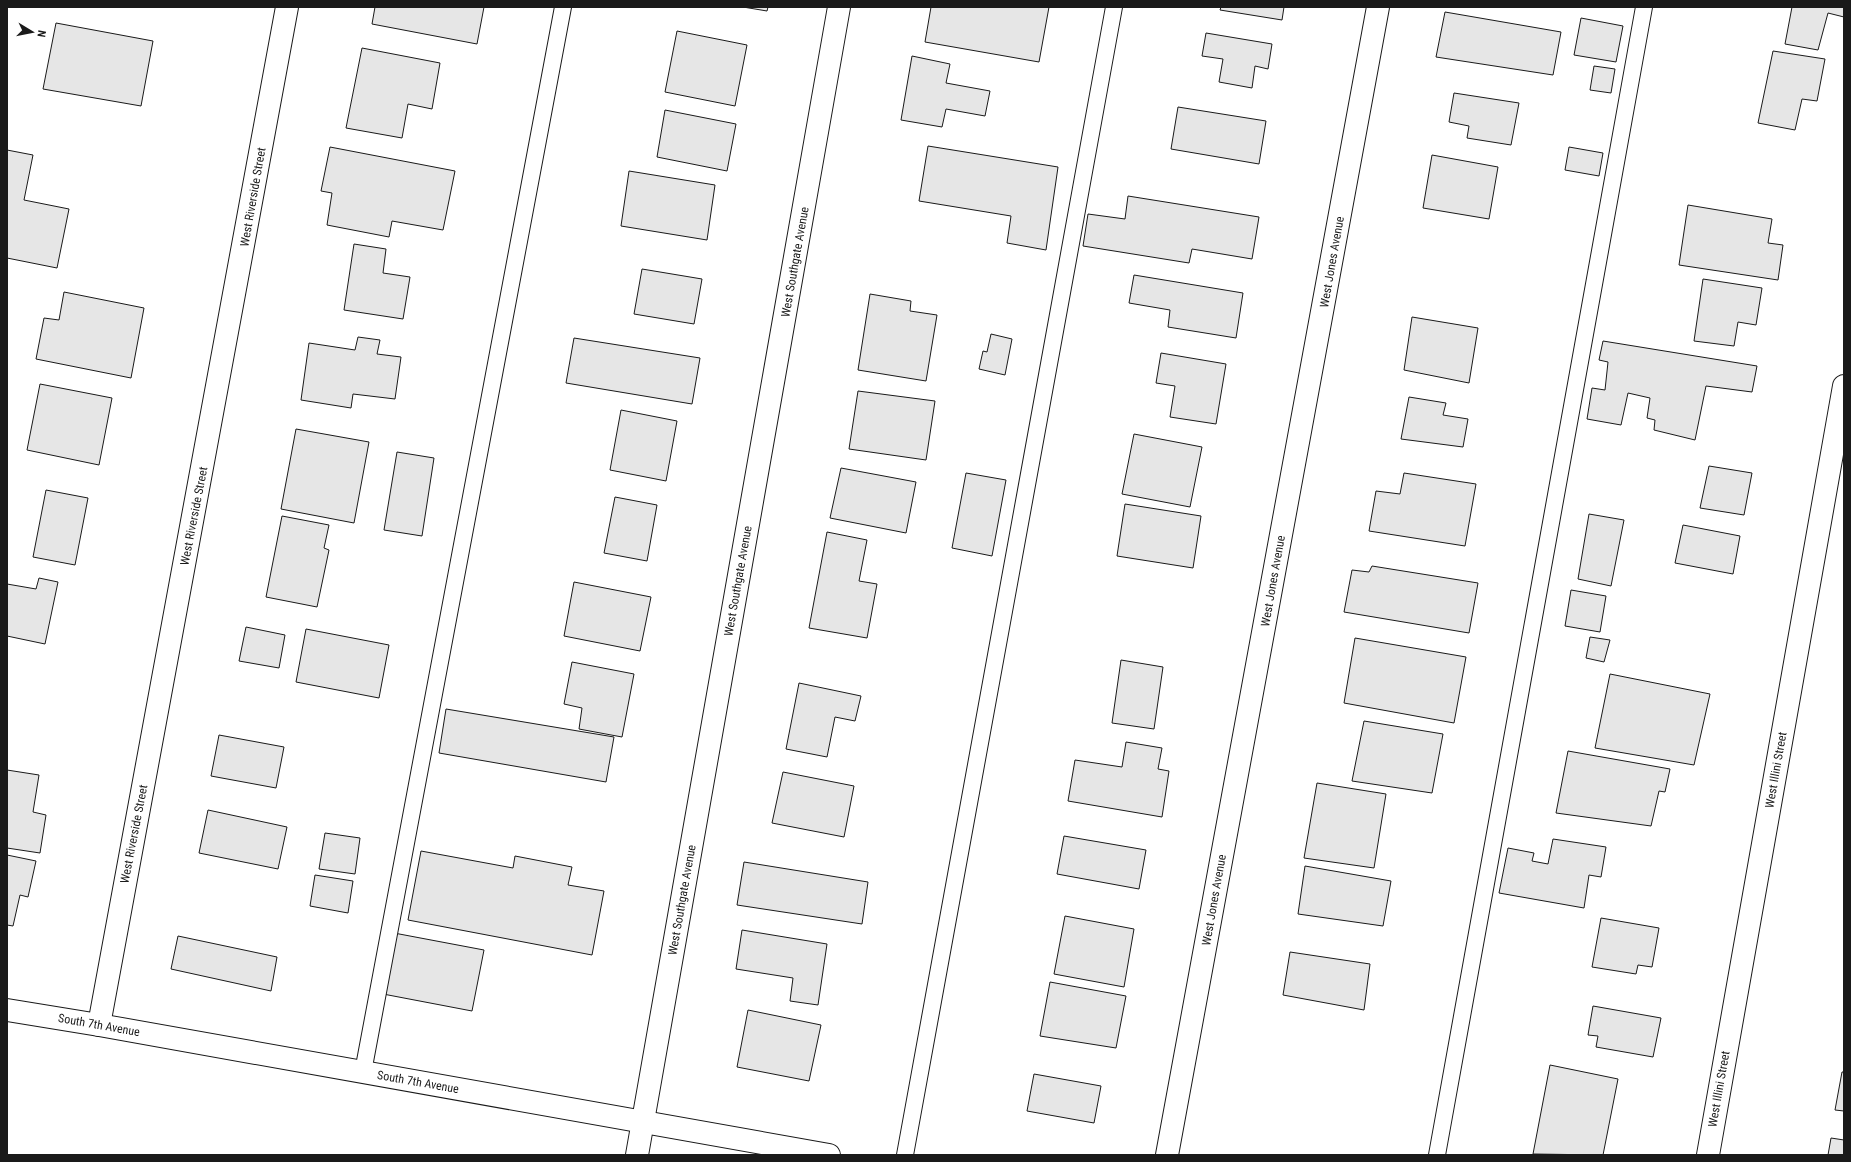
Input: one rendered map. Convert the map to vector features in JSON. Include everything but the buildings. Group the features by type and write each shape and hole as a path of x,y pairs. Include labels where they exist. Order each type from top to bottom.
{"street":[{"name":"West Riverside Street","path":"99,1025 287,7"},
{"name":"West Southgate Avenue","path":"637,1155 839,7"},
{"name":"West Jones Avenue","path":"1167,1155 1378,7"},
{"name":"West Illini Street","path":"1708,1155 1844,386"},
{"name":"South 7th Avenue","path":"7,1010 99,1025 829,1155"}],"lane":[{"path":"364,1072 563,7"},
{"path":"905,1155 1114,7"},
{"path":"1437,1155 1644,7"}]}
